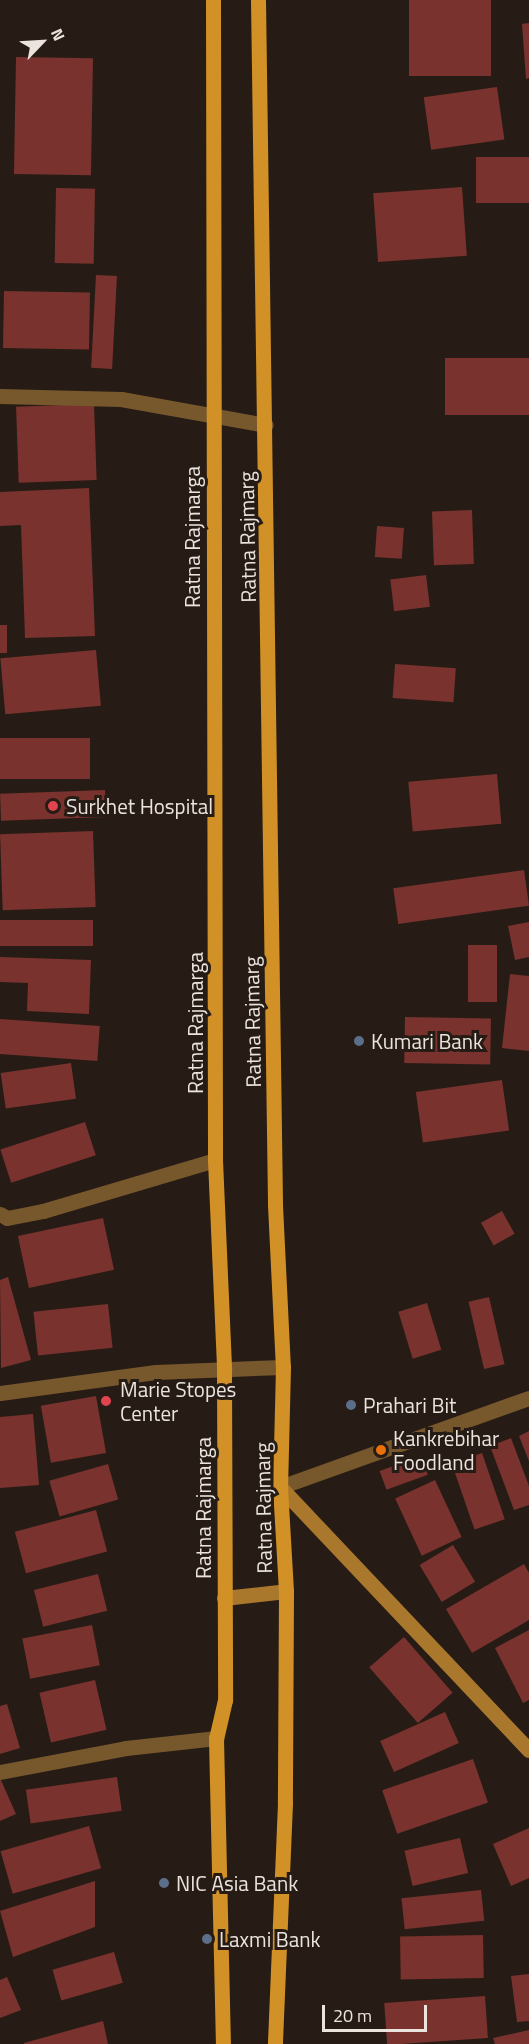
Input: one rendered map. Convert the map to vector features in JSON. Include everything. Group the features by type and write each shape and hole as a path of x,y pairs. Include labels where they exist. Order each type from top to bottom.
{"main road":[{"name":"Ratna Rajmarga","path":"213,0 214,1160 224,1370 225,1598 225,1700 216,1738 223,2044"},
{"name":"Ratna Rajmarg","path":"258,0 266,425 275,1205 283,1366 280,1487 286,1591 285,1803 275,2044"},
{"path":"280,1487 529,1750"},
{"path":"225,1598 286,1591"}],"street":[{"path":"0,396 121,399 266,425"},
{"path":"0,1214 7,1218 43,1211 214,1160"},
{"path":"0,1393 156,1372 283,1366"},
{"path":"280,1487 529,1398"},
{"path":"0,1772 126,1748 216,1738"}],"building":[{"path":"409,0 491,0 491,76 409,76"},
{"path":"529,23 529,78 526,79 522,24"},
{"path":"16,57 93,58 91,175 14,174"},
{"path":"497,87 504,139 431,150 424,97"},
{"path":"476,157 529,157 529,203 476,203"},
{"path":"462,187 467,256 378,262 373,193"},
{"path":"56,188 95,189 94,264 55,263"},
{"path":"96,275 117,276 112,369 91,368"},
{"path":"4,291 90,293 89,349 3,348"},
{"path":"445,358 529,358 529,415 445,415"},
{"path":"94,404 97,480 19,483 16,407"},
{"path":"89,488 95,636 25,638 21,525 0,526 0,492"},
{"path":"472,510 474,564 434,565 432,511"},
{"path":"377,526 404,528 402,559 375,557"},
{"path":"426,575 430,607 394,611 390,579"},
{"path":"0,625 7,625 7,653 0,653"},
{"path":"96,650 101,706 5,714 0,658"},
{"path":"395,664 456,668 453,702 393,698"},
{"path":"0,738 90,738 90,779 0,779"},
{"path":"497,774 501,824 413,832 408,782"},
{"name":"Surkhet Hospital","path":"105,790 106,817 1,821 0,794"},
{"path":"93,831 96,907 3,910 0,834"},
{"path":"524,870 529,906 398,924 393,888"},
{"path":"0,920 93,920 93,946 0,946"},
{"path":"529,922 529,957 515,960 508,926"},
{"path":"468,945 497,945 497,1002 468,1002"},
{"path":"0,957 91,960 89,1014 27,1011 28,983 0,982"},
{"path":"510,974 529,976 529,1051 502,1048"},
{"path":"405,1017 491,1019 490,1064 404,1063"},
{"path":"0,1019 100,1026 97,1061 0,1054"},
{"path":"71,1063 76,1099 6,1109 1,1073"},
{"path":"502,1080 509,1131 423,1143 416,1092"},
{"path":"85,1122 96,1155 11,1183 0,1150"},
{"path":"502,1211 515,1234 494,1245 481,1223"},
{"path":"103,1218 114,1270 29,1288 18,1236"},
{"path":"8,1277 31,1360 1,1368 0,1280"},
{"path":"489,1297 505,1364 484,1369 469,1302"},
{"path":"427,1303 441,1350 413,1359 398,1312"},
{"path":"108,1304 113,1348 38,1356 33,1312"},
{"path":"96,1396 106,1453 51,1463 41,1406"},
{"path":"33,1414 39,1485 0,1488 0,1417"},
{"path":"529,1431 529,1461 519,1436"},
{"path":"511,1438 529,1486 529,1505 514,1510 490,1446"},
{"path":"482,1453 505,1519 475,1530 452,1463"},
{"path":"421,1456 428,1475 386,1490 380,1471"},
{"path":"108,1464 118,1500 60,1516 49,1481"},
{"path":"435,1480 462,1537 422,1556 395,1499"},
{"path":"96,1510 107,1552 26,1573 15,1532"},
{"path":"453,1545 475,1582 442,1602 420,1565"},
{"path":"524,1564 529,1573 529,1620 472,1653 446,1609"},
{"path":"98,1574 107,1611 43,1627 34,1590"},
{"path":"92,1625 100,1665 30,1679 22,1639"},
{"path":"529,1630 529,1700 523,1703 495,1648"},
{"path":"404,1637 453,1693 418,1723 369,1667"},
{"path":"95,1680 106,1730 51,1743 39,1693"},
{"path":"7,1704 20,1748 0,1754 0,1706"},
{"path":"445,1712 459,1743 394,1772 380,1741"},
{"path":"473,1759 488,1802 397,1834 382,1790"},
{"path":"117,1777 122,1811 31,1823 26,1790"},
{"path":"0,1778 16,1814 0,1821"},
{"path":"89,1826 101,1868 13,1894 1,1851"},
{"path":"529,1828 529,1878 511,1886 493,1844"},
{"path":"460,1838 468,1873 413,1886 404,1851"},
{"path":"95,1881 95,1927 13,1957 0,1911"},
{"path":"481,1890 484,1921 405,1929 401,1898"},
{"path":"483,1935 484,1978 401,1979 400,1936"},
{"path":"114,1952 123,1983 61,2000 52,1970"},
{"path":"529,1974 529,2021 517,2022 511,1976"},
{"path":"7,1977 21,2010 0,2018 0,1980"},
{"path":"485,1996 488,2038 387,2044 384,2003"},
{"path":"103,2021 108,2044 24,2044 24,2043"},
{"path":"529,2030 529,2044 495,2044 493,2038"}],"place":[{"name":"Surkhet Hospital","path":"53,806"},
{"name":"Kumari Bank","path":"359,1041"},
{"name":"Marie Stopes Center","path":"106,1401"},
{"name":"Prahari Bit","path":"351,1405"},
{"name":"Kankrebihar Foodland","path":"381,1450"},
{"name":"NIC Asia Bank","path":"164,1883"},
{"name":"Laxmi Bank","path":"207,1939"}]}
